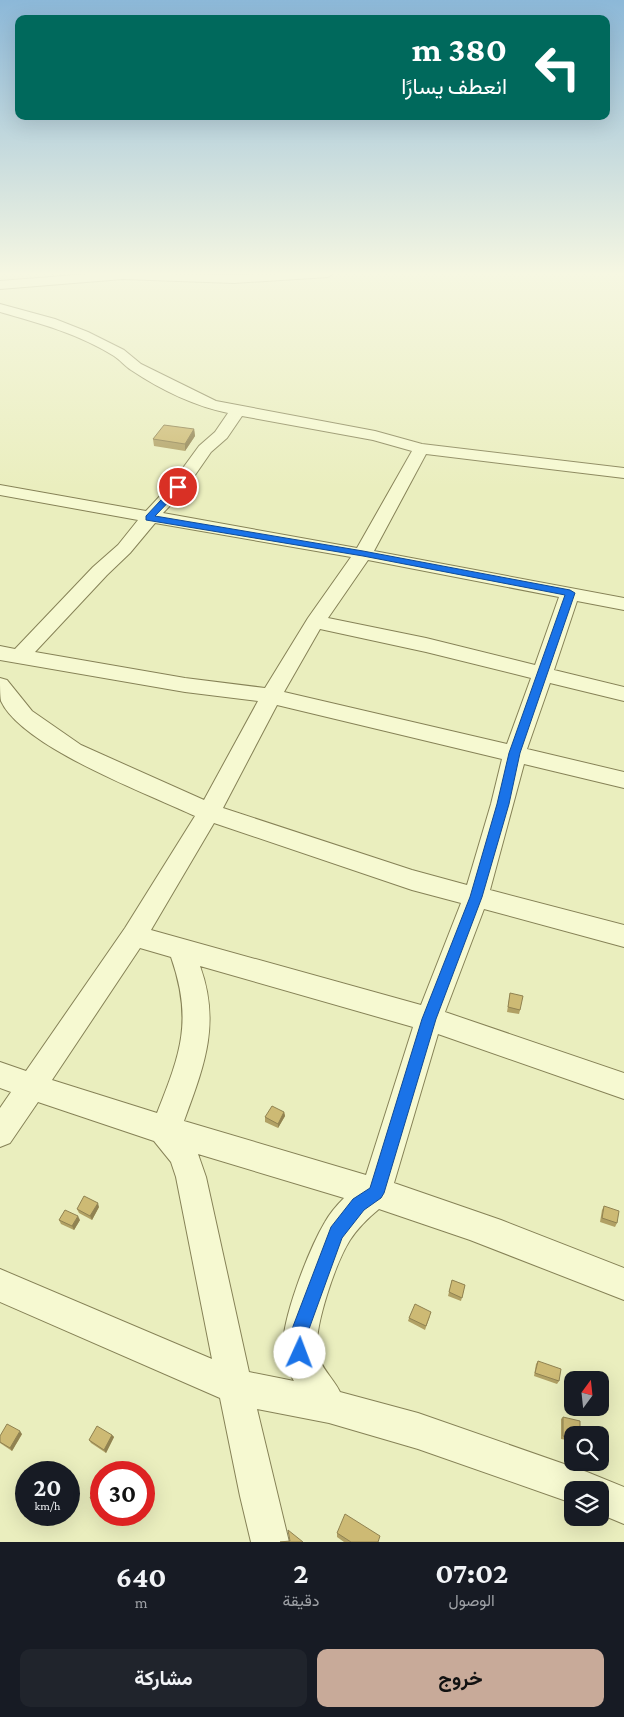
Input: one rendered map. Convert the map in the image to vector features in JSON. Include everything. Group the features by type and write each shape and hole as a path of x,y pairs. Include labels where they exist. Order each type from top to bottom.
{"street":[{"path":"102,345 118,353 136,367 194,398 238,411 374,436 421,449 624,472"},
{"path":"20,656 100,571 124,549 149,518 178,487 205,449 214,442 238,411"},
{"path":"0,1133 134,936 209,812 271,696 315,622 363,554 421,449"},
{"path":"0,490 149,518 363,554 624,604"},
{"path":"329,1406 323,1393 308,1372 300,1353 300,1329 336,1233 359,1205 376,1193 429,1019 476,897 503,804 515,753 570,593"},
{"path":"315,622 541,673 624,694"},
{"path":"0,653 185,686 271,696 624,780"},
{"path":"0,685 24,716 73,751 209,812 412,880 624,936"},
{"path":"134,936 429,1019 624,1086"},
{"path":"165,1131 190,1064 197,1013 192,978 181,950"},
{"path":"0,1076 165,1131 376,1193 449,1217 624,1284"},
{"path":"165,1131 183,1154 192,1177 258,1496 270,1542"},
{"path":"0,1285 236,1387 329,1406 418,1431 564,1482"},
{"path":"609,1500 624,1506"}],"building":[{"path":"164,425 194,429 185,444 153,439"},
{"path":"510,993 523,996 520,1010 508,1007"},
{"path":"272,1106 284,1112 278,1124 265,1117"},
{"path":"84,1196 98,1203 90,1216 77,1209"},
{"path":"604,1206 619,1211 617,1223 602,1218"},
{"path":"65,1210 78,1216 72,1226 59,1220"},
{"path":"452,1280 465,1285 462,1298 449,1292"},
{"path":"415,1304 431,1312 426,1326 409,1318"},
{"path":"538,1361 561,1369 559,1381 535,1373"},
{"path":"563,1417 580,1421 580,1426 564,1426 563,1436"},
{"path":"7,1424 20,1431 10,1448 0,1442 0,1436"},
{"path":"97,1426 112,1435 104,1450 89,1440"},
{"path":"345,1514 380,1536 378,1542 351,1542 337,1533"},
{"path":"288,1530 303,1542 280,1542 290,1541"}],"route":[{"path":"178,487 149,518 363,554 570,593 515,753 503,804 476,897 429,1019 376,1193 359,1205 336,1233 300,1329 300,1353"}]}
